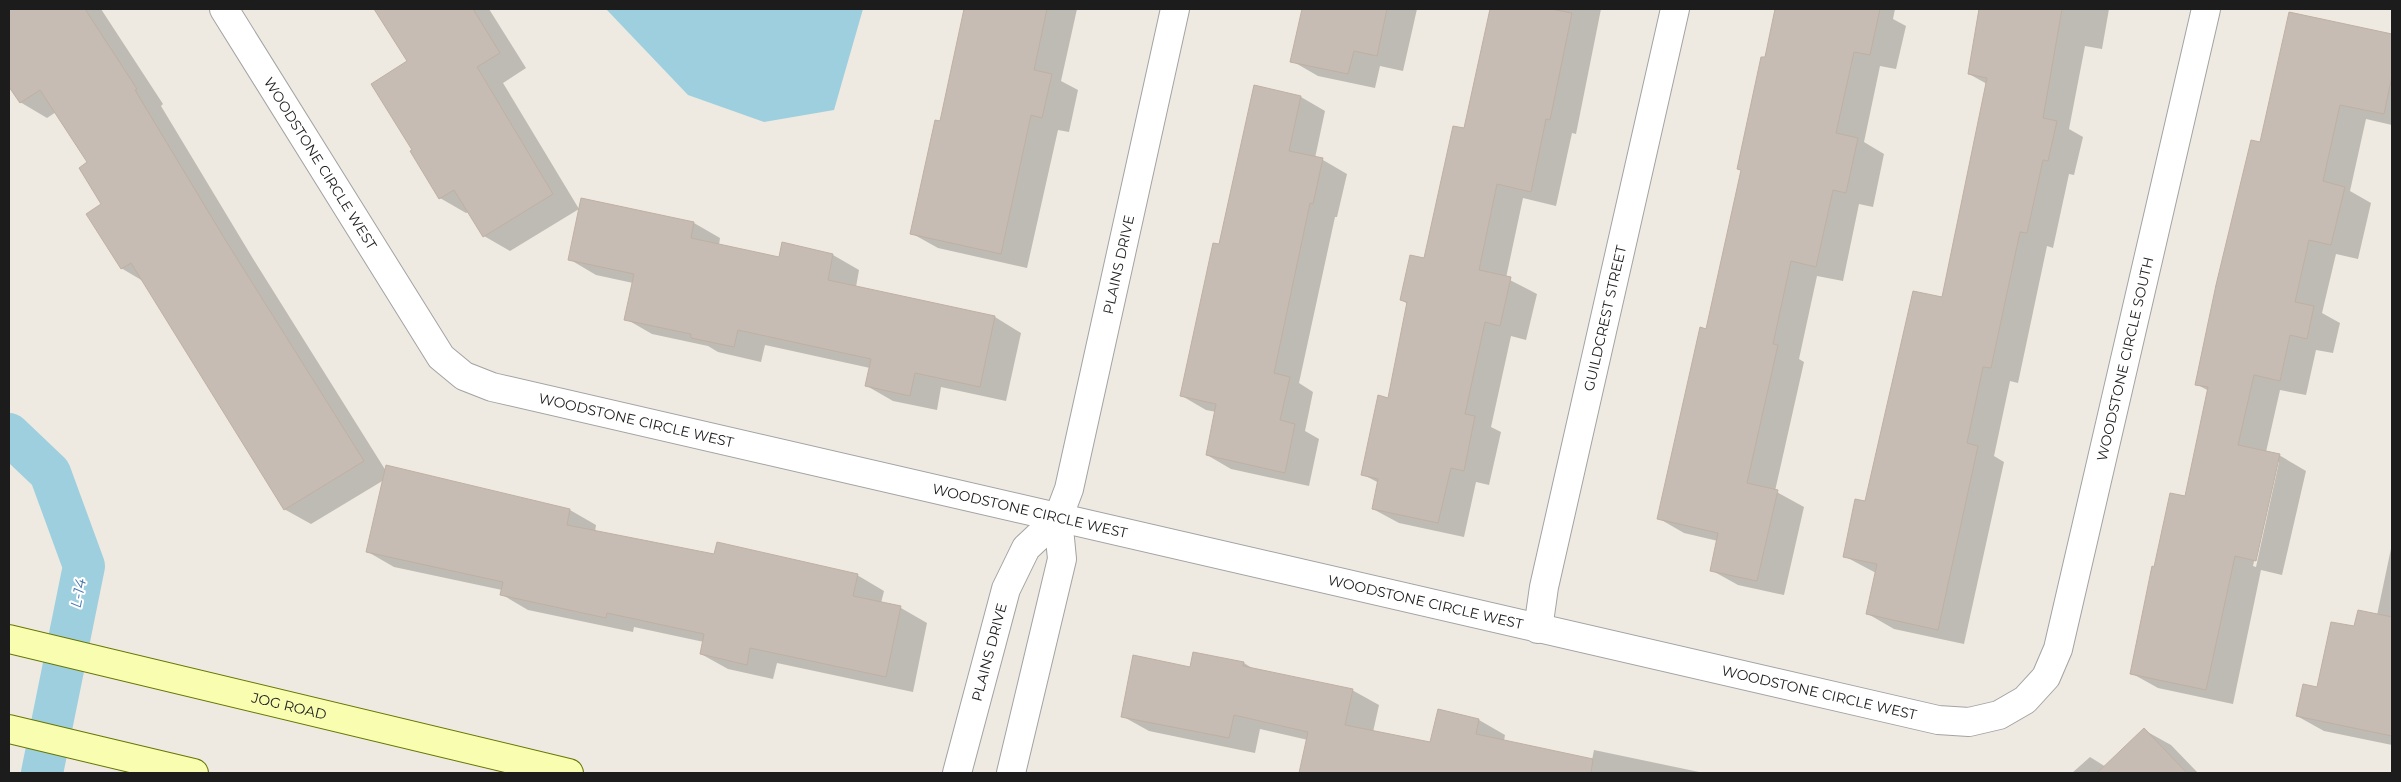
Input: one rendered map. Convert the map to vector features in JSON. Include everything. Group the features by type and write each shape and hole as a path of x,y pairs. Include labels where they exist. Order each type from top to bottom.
{"main road":[{"name":"JOG ROAD","path":"9,639 569,773"},
{"path":"9,729 194,773"}],"street":[{"name":"WOODSTONE CIRCLE WEST","path":"224,9 441,358 464,376 492,387 1938,720 1969,722 1999,715 2025,700"},
{"name":"PLAINS DRIVE","path":"957,773 1006,589 1026,548 1058,518 1069,489 1175,9"},
{"name":"GUILDCREST STREET","path":"1538,629 1544,587 1675,9"},
{"name":"WOODSTONE CIRCLE SOUTH","path":"2025,700 2046,677 2058,649 2206,9"},
{"name":"PLAINS DRIVE","path":"1010,773 1062,559 1058,518"}],"water":[{"path":"606,9 863,9 834,110 764,122 688,95"}],"building":[{"path":"9,9 85,9 137,89 135,90 226,241 364,461 284,510 131,263 121,269 86,214 101,204 79,168 87,162 40,90 20,103 9,87"},
{"path":"374,9 473,9 500,53 477,67 553,194 483,237 454,190 439,199 410,151 412,150 371,84 407,61"},
{"path":"964,9 1047,9 1034,70 1052,74 1042,118 1031,115 1001,254 910,234 935,120 940,121"},
{"path":"1302,9 1387,9 1377,56 1354,51 1348,74 1290,62"},
{"path":"1490,9 1551,9 1572,13 1550,120 1546,119 1531,192 1497,184 1479,270 1511,277 1500,326 1485,322 1465,414 1475,416 1464,471 1451,468 1438,523 1372,509 1378,479 1361,475 1378,395 1388,398 1407,302 1400,300 1410,255 1424,258 1453,126 1464,128"},
{"path":"1775,9 1880,9 1870,55 1854,52 1836,133 1858,138 1846,193 1833,190 1816,267 1791,261 1773,344 1778,345 1747,483 1778,490 1757,581 1710,571 1718,533 1657,519 1700,327 1706,329 1741,170 1737,169 1761,57 1765,57"},
{"path":"1979,9 2062,9 2043,118 2057,121 2048,161 2043,160 2027,233 2020,232 1991,368 1983,367 1967,443 1978,446 1938,630 1866,614 1877,564 1843,557 1855,499 1865,501 1913,291 1942,297 1987,78 1968,74"},
{"path":"2289,12 2392,34 2392,76 2384,114 2340,105 2323,181 2345,187 2331,245 2309,240 2295,302 2314,306 2307,339 2290,335 2280,381 2254,375 2238,445 2280,454 2256,561 2235,556 2206,690 2130,674 2152,566 2154,567 2170,493 2185,496 2208,387 2195,385 2216,285 2251,140 2260,142"},
{"path":"1254,85 1301,96 1289,151 1323,158 1313,204 1310,203 1274,373 1290,377 1280,420 1295,424 1285,473 1206,455 1216,404 1180,396 1213,243 1219,244"},
{"path":"581,198 694,222 691,238 779,257 782,242 833,254 828,280 995,316 980,387 915,373 910,396 865,386 871,359 738,330 734,347 691,338 691,334 624,320 634,274 568,260"},
{"path":"386,465 570,509 567,525 714,554 717,542 858,574 853,596 901,606 886,677 750,648 747,665 700,654 704,634 607,613 606,618 500,595 503,582 366,552"},
{"path":"2358,610 2392,617 2392,736 2296,716 2303,684 2317,687 2331,622 2354,626"},
{"path":"1193,652 1244,662 1243,666 1353,689 1345,725 1430,742 1438,709 1479,719 1476,734 1593,759 1591,773 1299,773 1308,732 1234,715 1229,738 1121,717 1133,655 1190,667"},
{"path":"2144,728 2187,773 2097,773"}],"waterway":[{"name":"L-14","path":"9,434 50,473 84,566 42,773"}]}
